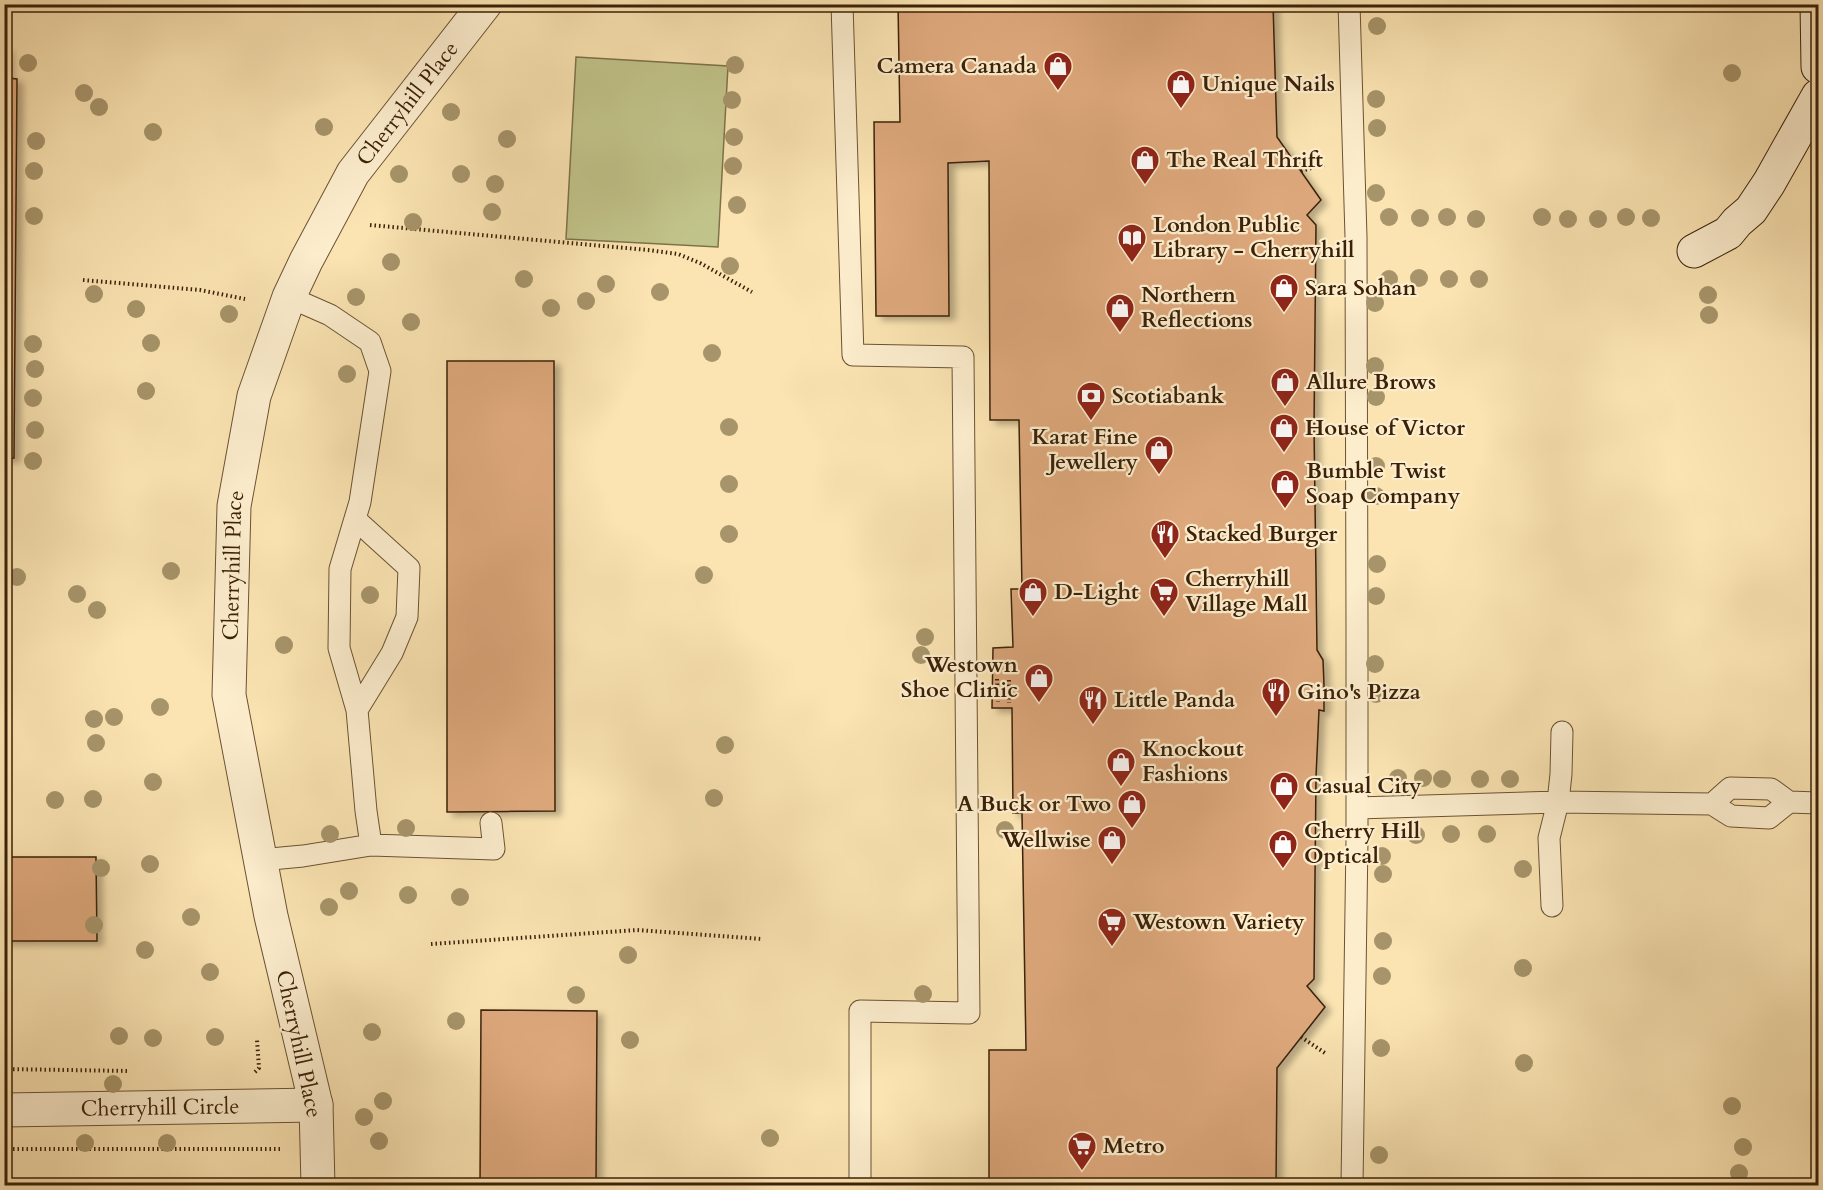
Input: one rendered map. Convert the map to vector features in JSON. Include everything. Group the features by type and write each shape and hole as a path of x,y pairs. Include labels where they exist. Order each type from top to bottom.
{"street":[{"name":"Cherryhill Place","path":"318,1185 315,1105 271,916 229,695 234,506 254,396 290,297 306,261 353,173 485,4"},
{"path":"1817,4 1818,67"},
{"path":"1694,251 1728,233 1750,210 1769,183 1818,96"},
{"name":"Cherryhill Circle","path":"4,1110 315,1105"}],"lane":[{"path":"842,4 853,355 963,357 969,1013 860,1011 861,1185"},
{"path":"1349,4 1356,249 1357,808 1352,1185"},
{"path":"290,297 330,315 370,342 380,371 360,502 340,569 339,648 357,710 371,845"},
{"path":"355,519 409,568 407,616 392,652 357,710"},
{"path":"1551,906 1549,838 1558,802 1562,732"},
{"path":"1712,804 1730,788 1771,789 1789,802 1818,803"},
{"path":"1357,808 1558,802 1712,804 1731,816 1768,818 1789,802"},
{"path":"260,860 371,845 494,849 491,823"}],"path":[{"path":"370,225 678,254 700,263 752,292"},
{"path":"83,280 200,290 245,299"},
{"path":"997,679 998,702"},
{"path":"1009,680 1009,703"},
{"path":"431,944 637,930 762,939"},
{"path":"252,1076 259,1068 257,1040"},
{"path":"4,1069 133,1072"},
{"path":"4,1149 283,1149 283,1158"}],"green space":[{"path":"576,57 728,66 718,247 566,239"}],"building":[{"name":"Cherryhill Village Mall","path":"898,4 1273,4 1277,137 1321,200 1307,215 1316,225 1314,428 1317,650 1323,660 1324,711 1319,710 1316,777 1314,979 1307,986 1325,1007 1277,1068 1276,1186 989,1186 989,1050 1026,1050 1022,813 1013,813 1012,708 992,708 993,648 1013,647 1011,589 1022,589 1019,420 990,420 989,161 948,163 949,316 876,316 874,122 900,122"},
{"path":"4,48 7,48 8,78 17,79 14,458 4,459"},
{"path":"447,361 554,361 555,811 447,812"},
{"path":"4,857 96,857 97,941 4,941"},
{"path":"481,1010 597,1011 596,1186 480,1186"}],"place":[{"name":"Camera Canada","path":"1058,92"},
{"name":"Unique Nails","path":"1181,110"},
{"name":"The Real Thrift","path":"1145,186"},
{"name":"London Public Library - Cherryhill","path":"1132,264"},
{"name":"Sara Sohan","path":"1284,314"},
{"name":"Northern Reflections","path":"1120,334"},
{"name":"Allure Brows","path":"1285,408"},
{"name":"Scotiabank","path":"1091,422"},
{"name":"House of Victor","path":"1284,454"},
{"name":"Karat Fine Jewellery","path":"1159,476"},
{"name":"Bumble Twist Soap Company","path":"1285,510"},
{"name":"Stacked Burger","path":"1165,560"},
{"name":"D-Light","path":"1033,618"},
{"name":"Cherryhill Village Mall","path":"1164,618"},
{"name":"Westown Shoe Clinic","path":"1039,704"},
{"name":"Gino's Pizza","path":"1276,718"},
{"name":"Little Panda","path":"1093,726"},
{"name":"Knockout Fashions","path":"1121,788"},
{"name":"Casual City","path":"1284,812"},
{"name":"A Buck or Two","path":"1132,830"},
{"name":"Wellwise","path":"1112,866"},
{"name":"Cherry Hill Optical","path":"1283,870"},
{"name":"Westown Variety","path":"1112,948"},
{"name":"Metro","path":"1082,1172"}]}
